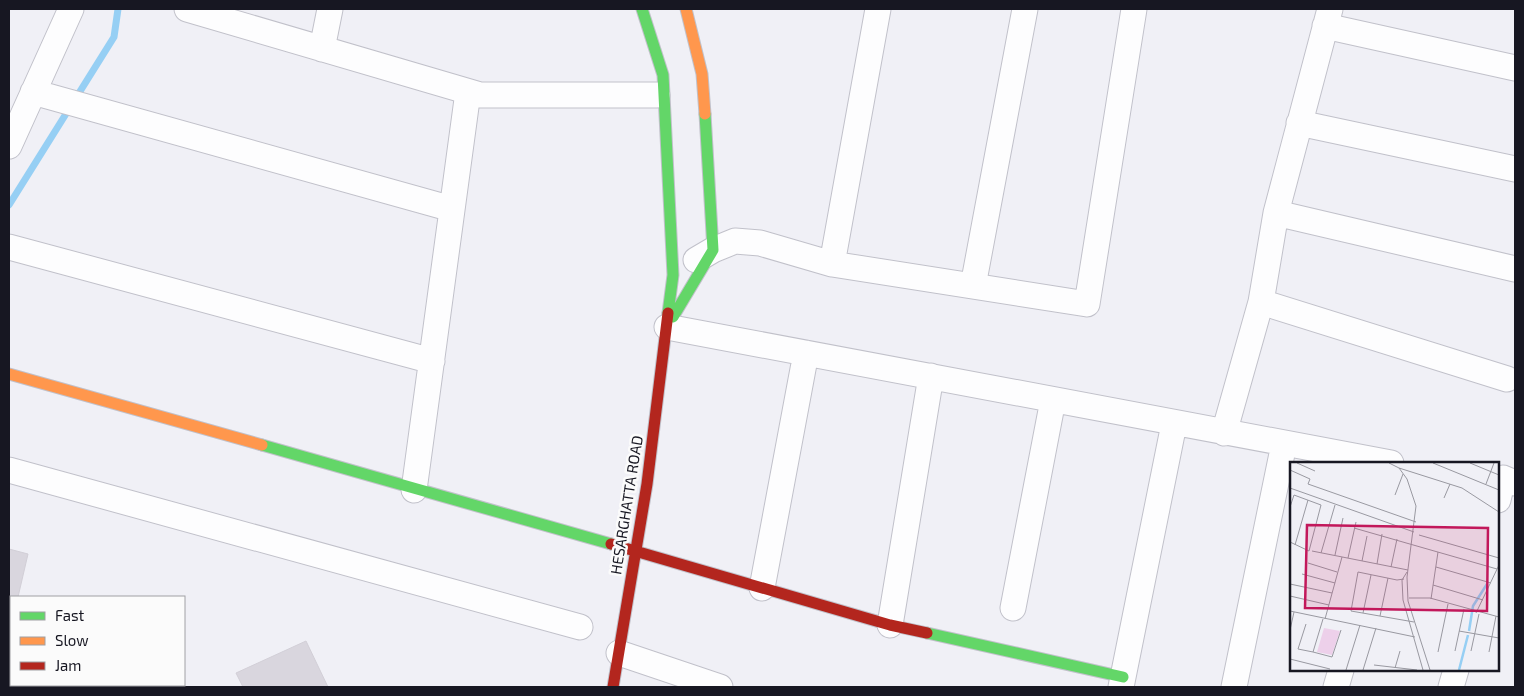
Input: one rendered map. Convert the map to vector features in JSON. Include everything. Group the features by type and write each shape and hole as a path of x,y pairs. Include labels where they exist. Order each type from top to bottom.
{"street":[{"path":"9,146 71,9"},
{"path":"189,9 480,95 657,95"},
{"path":"322,49 330,9"},
{"name":"HESARGHATTA ROAD","path":"613,687 648,484 674,275 663,75 642,9"},
{"path":"686,9 702,74 713,250"},
{"path":"832,264 878,9"},
{"path":"973,286 1025,9"},
{"path":"674,275 713,250 735,241 760,242 832,264 1087,304 1134,9"},
{"path":"1224,433 1261,302 1276,213 1298,123 1328,17 1515,68"},
{"path":"34,92 452,209"},
{"path":"414,490 468,92"},
{"path":"1298,123 1515,169"},
{"path":"1276,213 1515,268"},
{"path":"9,247 432,361"},
{"name":"HESARGHATTA ROAD","path":"667,327 713,250"},
{"path":"1261,302 1506,378"},
{"path":"667,327 1380,462"},
{"path":"762,588 806,353"},
{"path":"9,374 414,490 636,551 890,625 1122,682 1174,424"},
{"path":"890,625 930,376"},
{"path":"1013,608 1053,400"},
{"path":"1234,687 1284,444"},
{"path":"9,470 580,627"},
{"path":"1499,496 1503,478 1515,483"},
{"path":"619,653 720,687"},
{"path":"1336,687 1341,671"},
{"path":"1451,687 1456,671"}],"building":[{"path":"9,549 28,554 18,596 10,596 9,631"},
{"path":"306,641 328,687 243,687 236,673"}],"waterway":[{"path":"9,205 114,37 118,9"}],"traffic: fast":[{"path":"642,9 663,75 673,275 668,313"},
{"path":"673,317 713,250 705,114"},
{"path":"262,445 611,544"},
{"path":"927,633 1123,677"}],"traffic: slow":[{"path":"686,9 702,74 705,114"},
{"path":"9,374 262,445"}],"traffic: jam":[{"path":"613,687 647,484 668,313"},
{"path":"611,544 890,625 927,633"}]}
